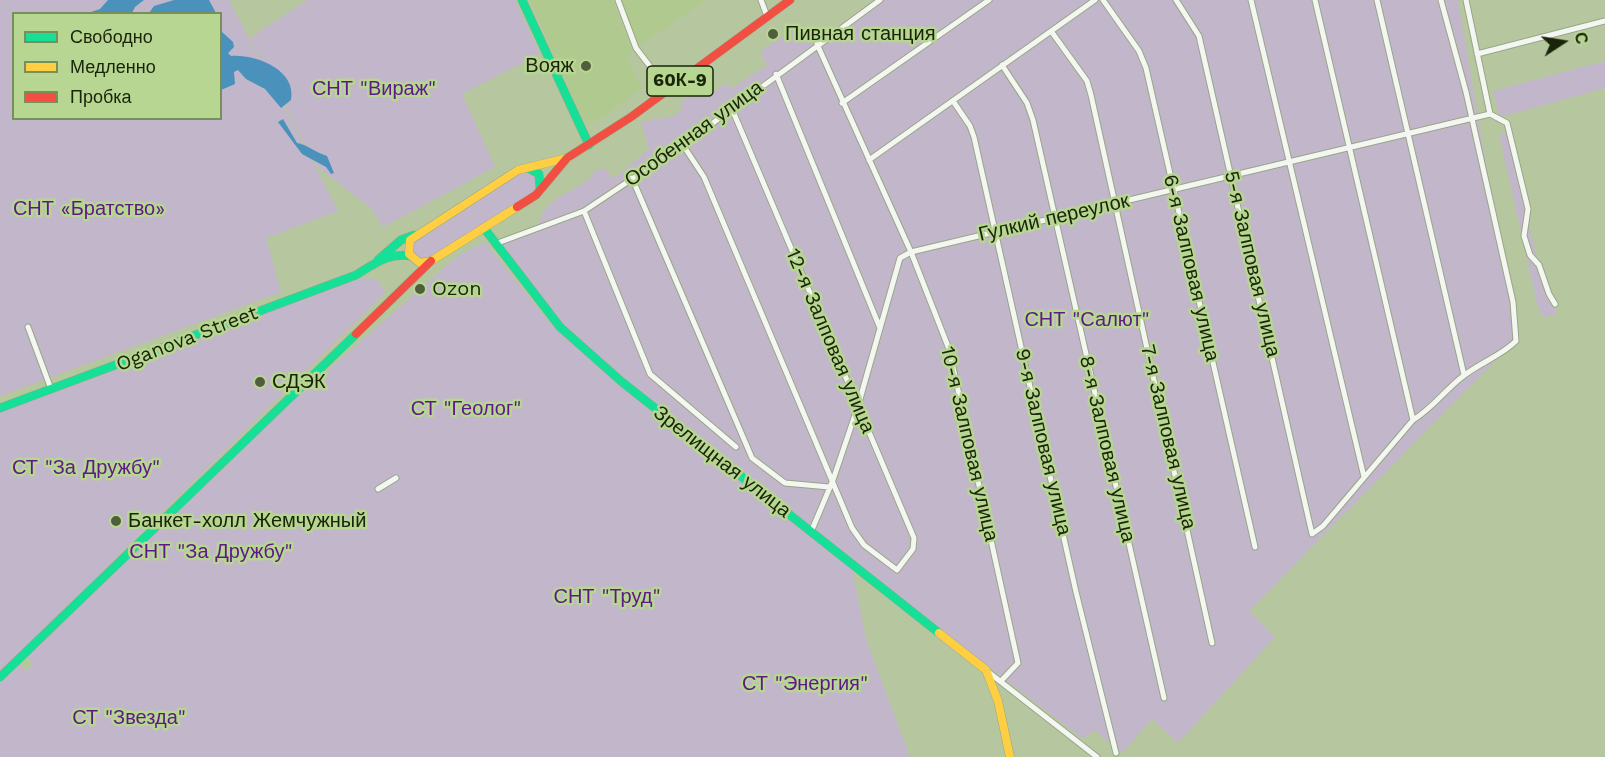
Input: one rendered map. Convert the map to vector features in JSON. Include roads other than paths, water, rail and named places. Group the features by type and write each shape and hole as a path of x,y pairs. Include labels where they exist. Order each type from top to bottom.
{"main road":[{"path":"522,0 589,145"},
{"name":"60К-9","path":"567,158 668,90 790,0"},
{"path":"0,677 409,280 431,261 536,195 567,158"},
{"name":"Oganova Street","path":"373,266 385,252 518,170 567,158"},
{"path":"528,168 541,177 540,189"},
{"name":"Зрелищная улица","path":"484,228 560,327 622,382 986,670"},
{"path":"409,280 411,257 408,245 415,235"},
{"name":"Oganova Street","path":"0,408 242,319 373,266 394,254 411,257 423,263 431,261"},
{"path":"986,670 998,701 1010,757"}],"street":[{"path":"618,0 636,48 668,90"},
{"path":"761,0 767,16"},
{"name":"Особенная улица","path":"495,244 584,211 683,145 776,74 880,0"},
{"path":"842,103 989,0"},
{"path":"869,160 1095,0"},
{"name":"6-я Залповая улица","path":"1103,0 1139,51 1146,68 1255,547"},
{"name":"5-я Залповая улица","path":"1176,0 1199,36 1233,176 1312,534 1323,526 1364,477"},
{"path":"1251,0 1364,477"},
{"path":"1315,0 1413,420"},
{"path":"1377,0 1464,375"},
{"path":"1364,477 1413,420 1464,375 1506,351 1516,341 1513,302 1471,118 1441,0"},
{"path":"1466,0 1490,114 1507,123 1528,208 1524,236 1530,255 1539,265 1555,304"},
{"path":"1477,54 1605,21"},
{"name":"7-я Залповая улица","path":"1051,31 1087,81 1212,643"},
{"name":"10-я Залповая улица","path":"817,44 911,252 950,349 1018,663 1001,681"},
{"name":"8-я Залповая улица","path":"1002,66 1027,103 1033,120 1164,698"},
{"path":"776,74 880,328"},
{"name":"9-я Залповая улица","path":"952,101 970,126 1116,753"},
{"name":"12-я Залповая улица","path":"732,109 915,543 897,570 864,545 852,528 833,480"},
{"name":"Гулкий переулок","path":"911,252 1490,114"},
{"path":"683,145 704,177 833,480"},
{"path":"632,178 753,458 785,483 829,487"},
{"path":"584,211 650,374 736,447"},
{"path":"811,532 833,480 858,406 896,265 900,258 911,252"},
{"path":"28,327 51,389"},
{"path":"378,489 396,478"},
{"name":"Зрелищная улица","path":"986,670 1097,757"}],"water":[{"path":"108,0 144,0 132,12 91,12 100,9"},
{"path":"174,0 209,0 215,12 150,12 154,6"},
{"path":"222,32 233,42 234,47 228,53 231,56 262,61 281,72 291,89 291,100 281,108 265,89 246,79 238,70 234,72 235,84 222,90"},
{"path":"283,119 297,143 327,156 334,173 331,174 326,167 302,154 278,122"}],"place":[{"name":"Пивная станция","path":"773,34"},
{"name":"Вояж","path":"586,66"},
{"name":"Ozon","path":"420,289"},
{"name":"СДЭК","path":"260,382"},
{"name":"Банкет-холл Жемчужный","path":"116,521"}],"park label":[{"name":"СНТ \"Вираж\"","path":"374,89"},
{"name":"СНТ «Братство»","path":"89,209"},
{"name":"СНТ \"Салют\"","path":"1087,320"},
{"name":"СТ \"Геолог\"","path":"466,409"},
{"name":"СТ \"За Дружбу\"","path":"86,468"},
{"name":"СНТ \"За Дружбу\"","path":"211,552"},
{"name":"СНТ \"Труд\"","path":"607,597"},
{"name":"СТ \"Энергия\"","path":"805,684"},
{"name":"СТ \"Звезда\"","path":"129,718"}]}
